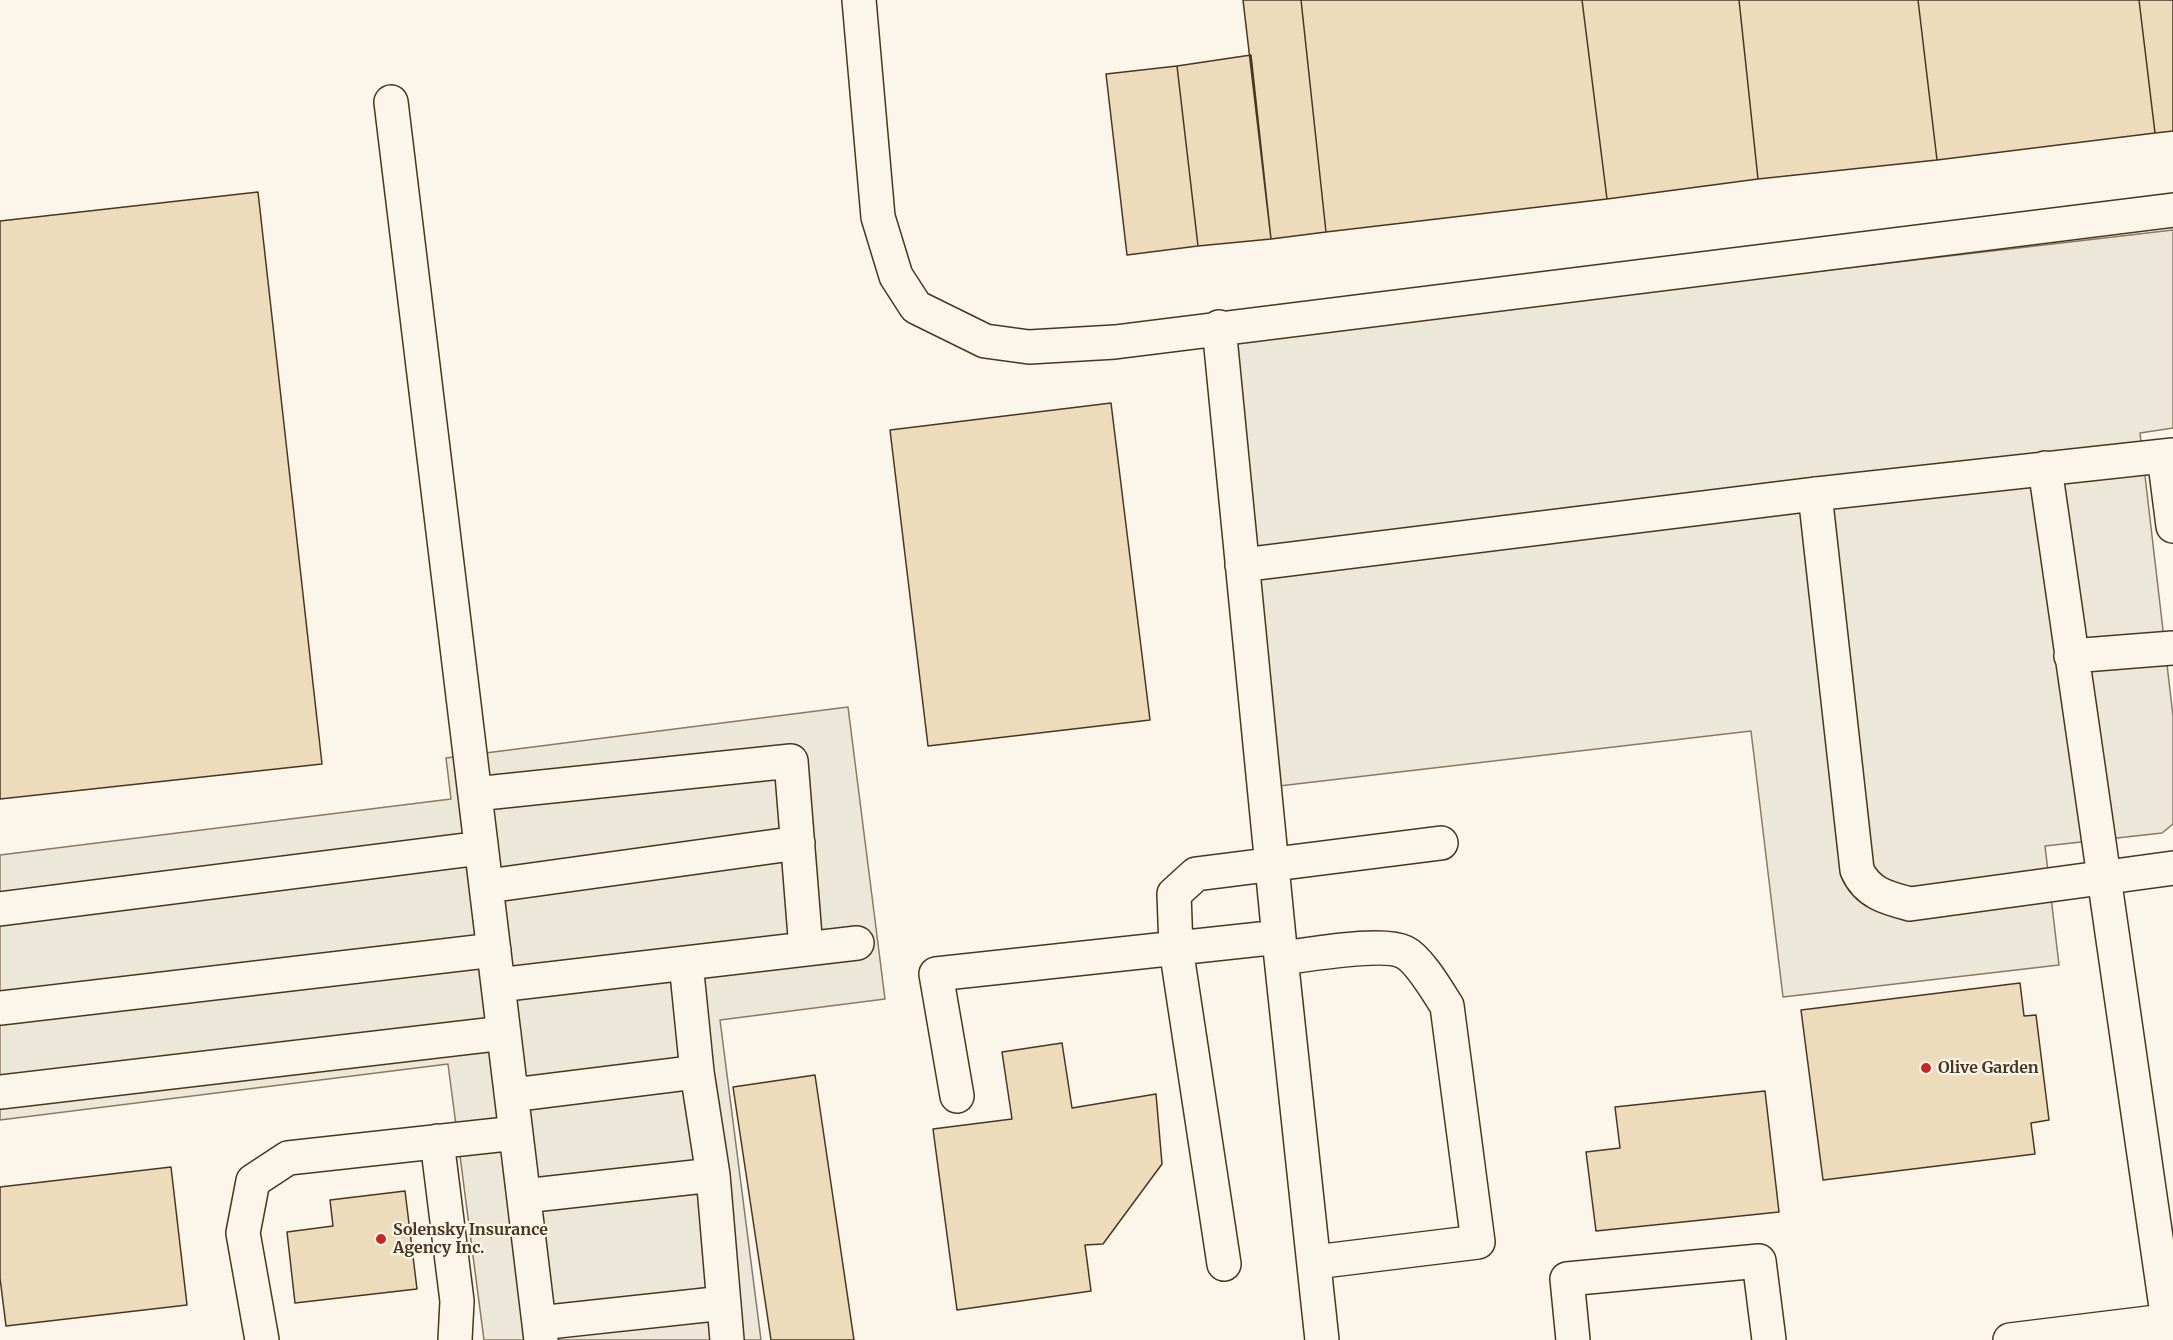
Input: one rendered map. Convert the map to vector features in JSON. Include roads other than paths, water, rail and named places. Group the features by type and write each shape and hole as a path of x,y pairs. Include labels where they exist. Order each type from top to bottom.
{"main road":[{"path":"860,0 878,217 896,276 916,307 986,340 1029,347 1115,342 1219,327 2173,210"},
{"path":"391,102 481,848 488,886 540,1331 724,1303"},
{"path":"1219,327 1280,947 1322,1340"},
{"path":"1242,565 1815,494 2169,455 2173,526"},
{"path":"2010,1340 2166,1327 2044,468"},
{"path":"1815,494 1857,870 1863,883 1884,897 1910,904 2173,868"},
{"path":"2071,656 2173,648"},
{"path":"475,794 790,761 806,949"},
{"path":"488,886 798,843"},
{"path":"1224,1264 1176,948 1174,894 1196,874 1440,843"},
{"path":"0,909 481,848"},
{"path":"498,984 857,943"},
{"path":"957,1096 936,974 1176,948 1388,947 1406,953 1432,983 1447,1006 1478,1242 1315,1262"},
{"path":"0,1008 494,950"},
{"path":"686,963 697,1072 713,1175 727,1340"},
{"path":"0,1092 504,1033"},
{"path":"512,1095 697,1072"},
{"path":"262,1340 243,1233 253,1181 288,1158 516,1133"},
{"path":"436,1141 457,1301 455,1340"},
{"path":"524,1196 713,1175"},
{"path":"1573,1340 1567,1279 1759,1261 1769,1340"}],"place":[{"name":"Olive Garden","path":"1926,1068"},
{"name":"Solensky Insurance Agency Inc.","path":"381,1239"}]}
